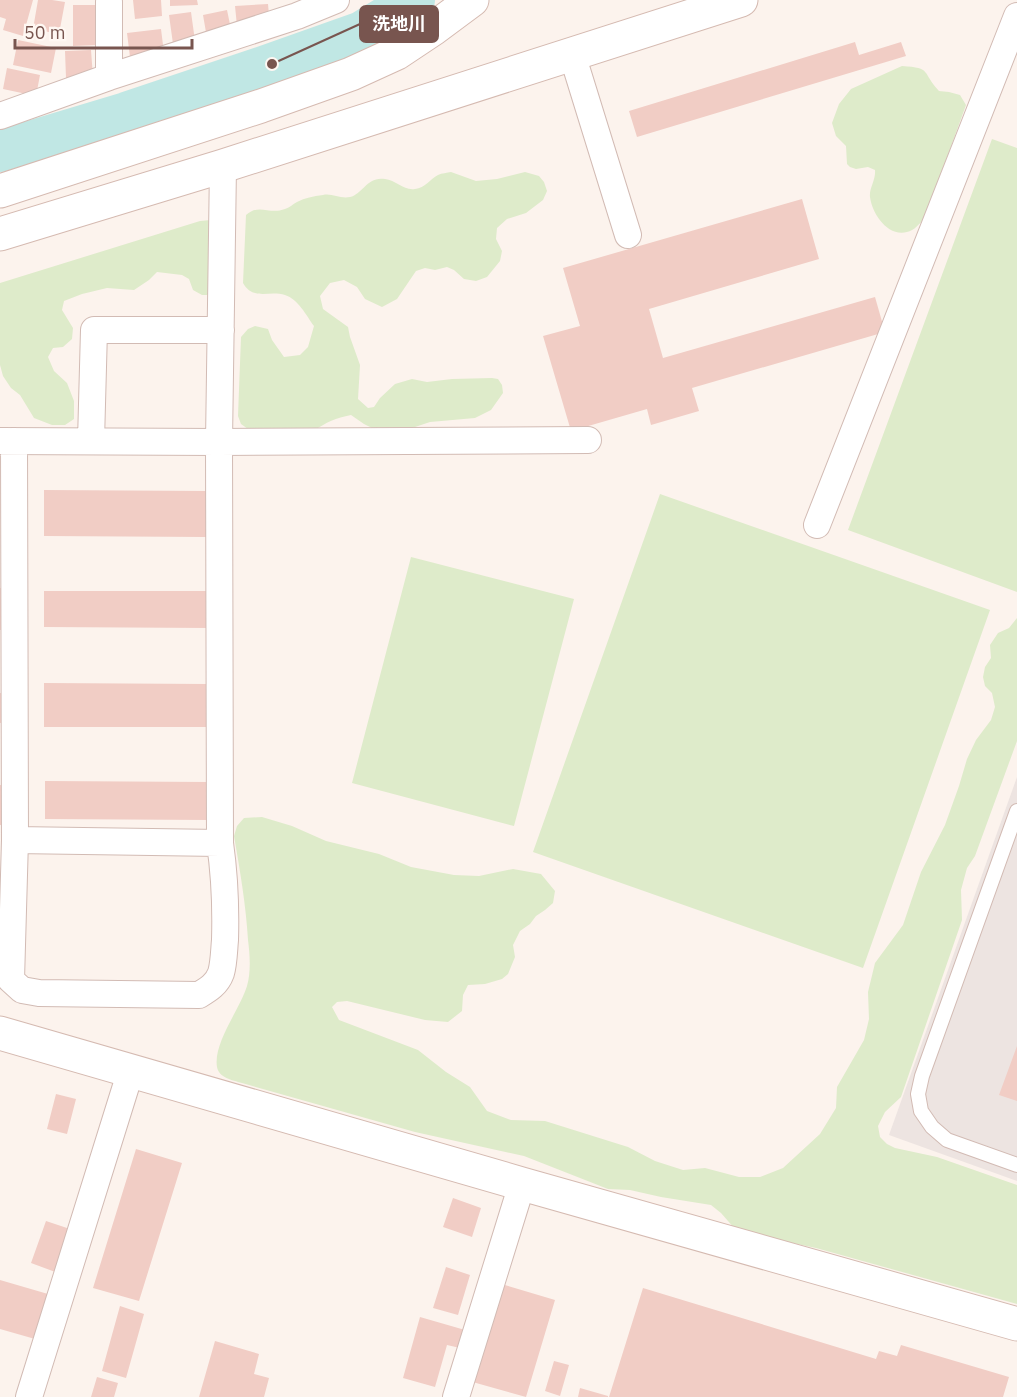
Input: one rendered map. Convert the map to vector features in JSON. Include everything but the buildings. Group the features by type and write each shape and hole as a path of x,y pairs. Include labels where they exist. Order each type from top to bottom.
{"street":[{"path":"0,116 109,77 297,16 336,0"},
{"path":"0,234 223,166 741,0"},
{"path":"109,2 109,77"},
{"path":"0,191 261,106 351,74 397,53 464,2"},
{"path":"817,525 1017,16"},
{"path":"572,54 628,235"},
{"path":"223,166 219,442 220,843 225,876 226,908 221,973 212,988 199,995 39,993 22,990 12,980 6,940 15,840 7,441 219,442 588,440"},
{"path":"91,441 94,330 221,330"},
{"path":"15,840 220,843"},
{"path":"0,1033 1017,1324"},
{"path":"29,1397 131,1070"},
{"path":"456,1397 522,1184"}],"lane":[{"path":"1017,811 922,1076 918,1094 921,1111 932,1127 947,1140 1017,1165"}],"shaded area":[{"path":"1017,777 1017,1181 889,1135"}],"green space":[{"path":"902,66 923,70 939,91 960,95 966,105 925,218 912,230 900,233 893,231 882,222 871,203 870,194 875,170 868,167 856,169 847,164 846,146 836,136 832,123 839,104 851,89"},
{"path":"992,139 1017,148 1017,592 848,530"},
{"path":"451,172 476,181 497,179 525,172 539,176 544,182 547,191 543,200 526,213 507,219 497,228 496,239 502,251 500,261 487,277 476,281 464,279 447,267 435,270 425,268 416,271 397,299 382,307 365,299 357,287 344,280 330,283 320,296 323,309 348,327 360,365 358,399 368,408 374,407 395,384 412,379 427,382 492,378 498,379 503,393 491,410 475,418 430,422 400,432 378,431 351,415 331,421 314,431 248,429 241,424 238,416 241,337 248,329 255,326 268,329 272,340 284,357 300,355 308,347 314,326 290,297 252,292 243,283 246,215 260,209 274,211 285,209 306,198 316,196 350,197 369,183 379,179 389,180 411,189 419,188 438,175"},
{"path":"211,220 209,295 202,295 193,290 189,279 182,275 157,272 134,290 107,288 64,301 62,310 73,328 72,339 63,347 53,348 48,357 54,371 67,383 74,401 74,419 65,425 52,425 34,418 20,395 11,388 3,376 0,365 0,283 200,221"},
{"path":"660,494 990,610 863,968 533,852"},
{"path":"411,557 574,599 514,826 352,783"},
{"path":"1017,618 1017,741 975,856 967,868 961,890 962,920 901,1097 885,1112 878,1126 880,1137 895,1148 937,1157 1017,1185 1017,1304 816,1248 746,1233 735,1229 711,1205 630,1190 608,1189 524,1156 415,1132 234,1081 218,1071 219,1047 244,995 250,969 246,914 234,836 237,826 244,818 262,817 292,826 326,841 379,854 411,867 454,875 479,876 513,869 541,874 555,891 553,903 520,931 513,945 515,957 508,974 502,979 485,984 468,985 463,995 462,1011 448,1022 425,1020 347,1001 337,1002 332,1007 339,1020 418,1050 470,1087 487,1111 511,1120 545,1121 628,1147 655,1161 683,1170 705,1168 739,1177 760,1177 783,1168 820,1134 836,1108 837,1087 864,1040 869,1019 868,992 875,963 903,925 921,872 945,825 967,759 976,740 991,720 995,707 992,693 985,686 983,677 985,667 991,658 990,645 998,633 1009,628"}],"waterway":[{"path":"0,151 126,113 362,32 414,0"}],"place":[{"name":"洗地川","path":"272,64"}]}
